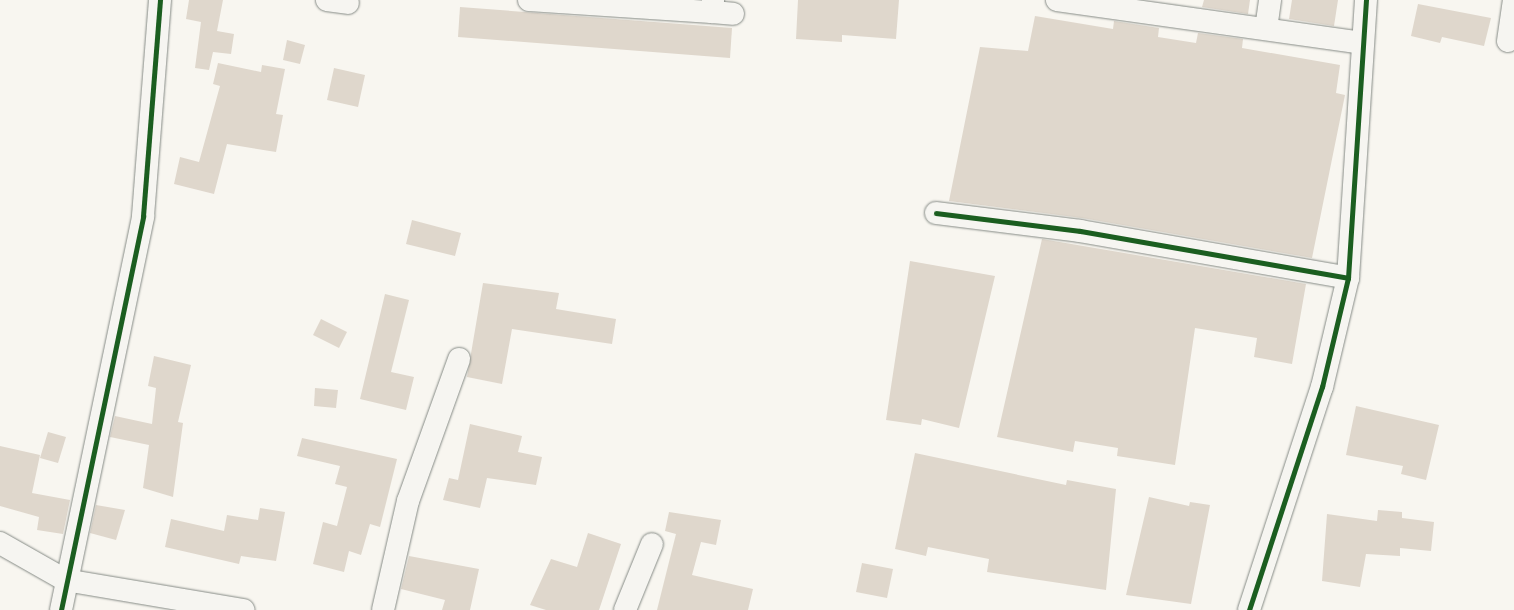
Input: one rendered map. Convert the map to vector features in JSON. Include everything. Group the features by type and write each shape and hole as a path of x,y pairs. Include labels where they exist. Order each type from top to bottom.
{"street":[{"path":"61,610 65,580 143,216 160,0"},
{"path":"538,0 719,8"},
{"path":"1266,29 1270,0"},
{"path":"1249,610 1322,387 1348,278 1366,0"},
{"path":"1508,41 1514,0"},
{"path":"1065,1 1180,9 1266,29 1362,43"},
{"path":"936,213 1080,231 1348,278"},
{"path":"383,610 408,501 460,359"},
{"path":"624,610 652,544"},
{"path":"5,548 65,580 242,610"}],"building":[{"path":"189,0 223,0 217,31 234,34 231,54 213,52 209,70 195,68 201,22 186,19"},
{"path":"798,0 899,0 896,39 842,35 842,42 796,39"},
{"path":"1204,0 1250,0 1248,14 1202,7"},
{"path":"1292,0 1338,0 1334,26 1289,19"},
{"path":"1418,4 1491,18 1484,46 1442,37 1440,43 1411,36"},
{"path":"460,7 732,28 730,58 458,37"},
{"path":"1035,16 1113,29 1114,21 1159,28 1158,37 1196,43 1198,33 1243,39 1242,48 1340,65 1336,93 1345,95 1312,258 1082,218 949,201 980,47 1028,51"},
{"path":"287,40 305,45 300,64 283,60"},
{"path":"218,63 261,72 262,65 285,69 276,114 283,115 276,152 227,144 214,194 174,184 180,157 199,162 220,86 213,84"},
{"path":"334,68 365,75 358,107 327,100"},
{"path":"412,220 461,233 455,256 406,244"},
{"path":"1042,239 1306,284 1292,364 1254,357 1257,338 1195,328 1175,465 1117,456 1118,448 1075,441 1073,452 997,437"},
{"path":"910,261 995,276 959,428 922,419 921,425 886,420"},
{"path":"483,283 559,293 556,309 616,319 612,344 512,329 502,384 467,377"},
{"path":"385,294 409,300 391,372 414,377 406,410 360,399"},
{"path":"321,319 347,332 339,348 313,335"},
{"path":"154,356 191,365 178,422 183,423 173,497 143,488 149,445 110,437 115,416 152,424 156,388 148,386"},
{"path":"315,388 338,390 336,408 314,406"},
{"path":"1356,406 1439,425 1426,480 1401,474 1403,466 1346,455"},
{"path":"470,424 522,436 518,452 542,457 536,485 487,478 480,508 443,500 449,478 458,480"},
{"path":"48,432 66,437 58,463 40,458"},
{"path":"302,438 397,459 380,527 370,524 361,555 349,551 344,572 313,564 323,522 337,526 347,487 335,484 340,466 297,456"},
{"path":"0,446 40,455 32,493 70,500 63,534 37,530 39,517 0,506"},
{"path":"915,453 1066,485 1067,480 1116,489 1106,590 987,572 989,559 928,547 926,556 895,549"},
{"path":"1149,497 1189,506 1190,502 1210,505 1191,604 1126,595"},
{"path":"96,505 125,510 116,540 90,533"},
{"path":"260,508 285,512 276,561 241,556 239,564 165,547 171,519 224,531 227,515 258,520"},
{"path":"1378,510 1402,512 1402,518 1434,522 1431,551 1400,548 1400,556 1366,554 1360,587 1322,581 1327,514 1377,521"},
{"path":"669,512 721,520 716,545 701,542 692,575 753,589 748,610 657,610 676,534 665,531"},
{"path":"588,533 621,544 599,610 546,610 530,605 551,559 577,567"},
{"path":"409,556 479,569 470,610 442,610 445,600 401,589"},
{"path":"862,563 893,569 887,598 856,592"}],"cycle path":[{"path":"61,610 143,216 160,0"},
{"path":"1249,610 1322,387 1348,278 1366,0"},
{"path":"936,213 1080,231 1348,278"}]}
